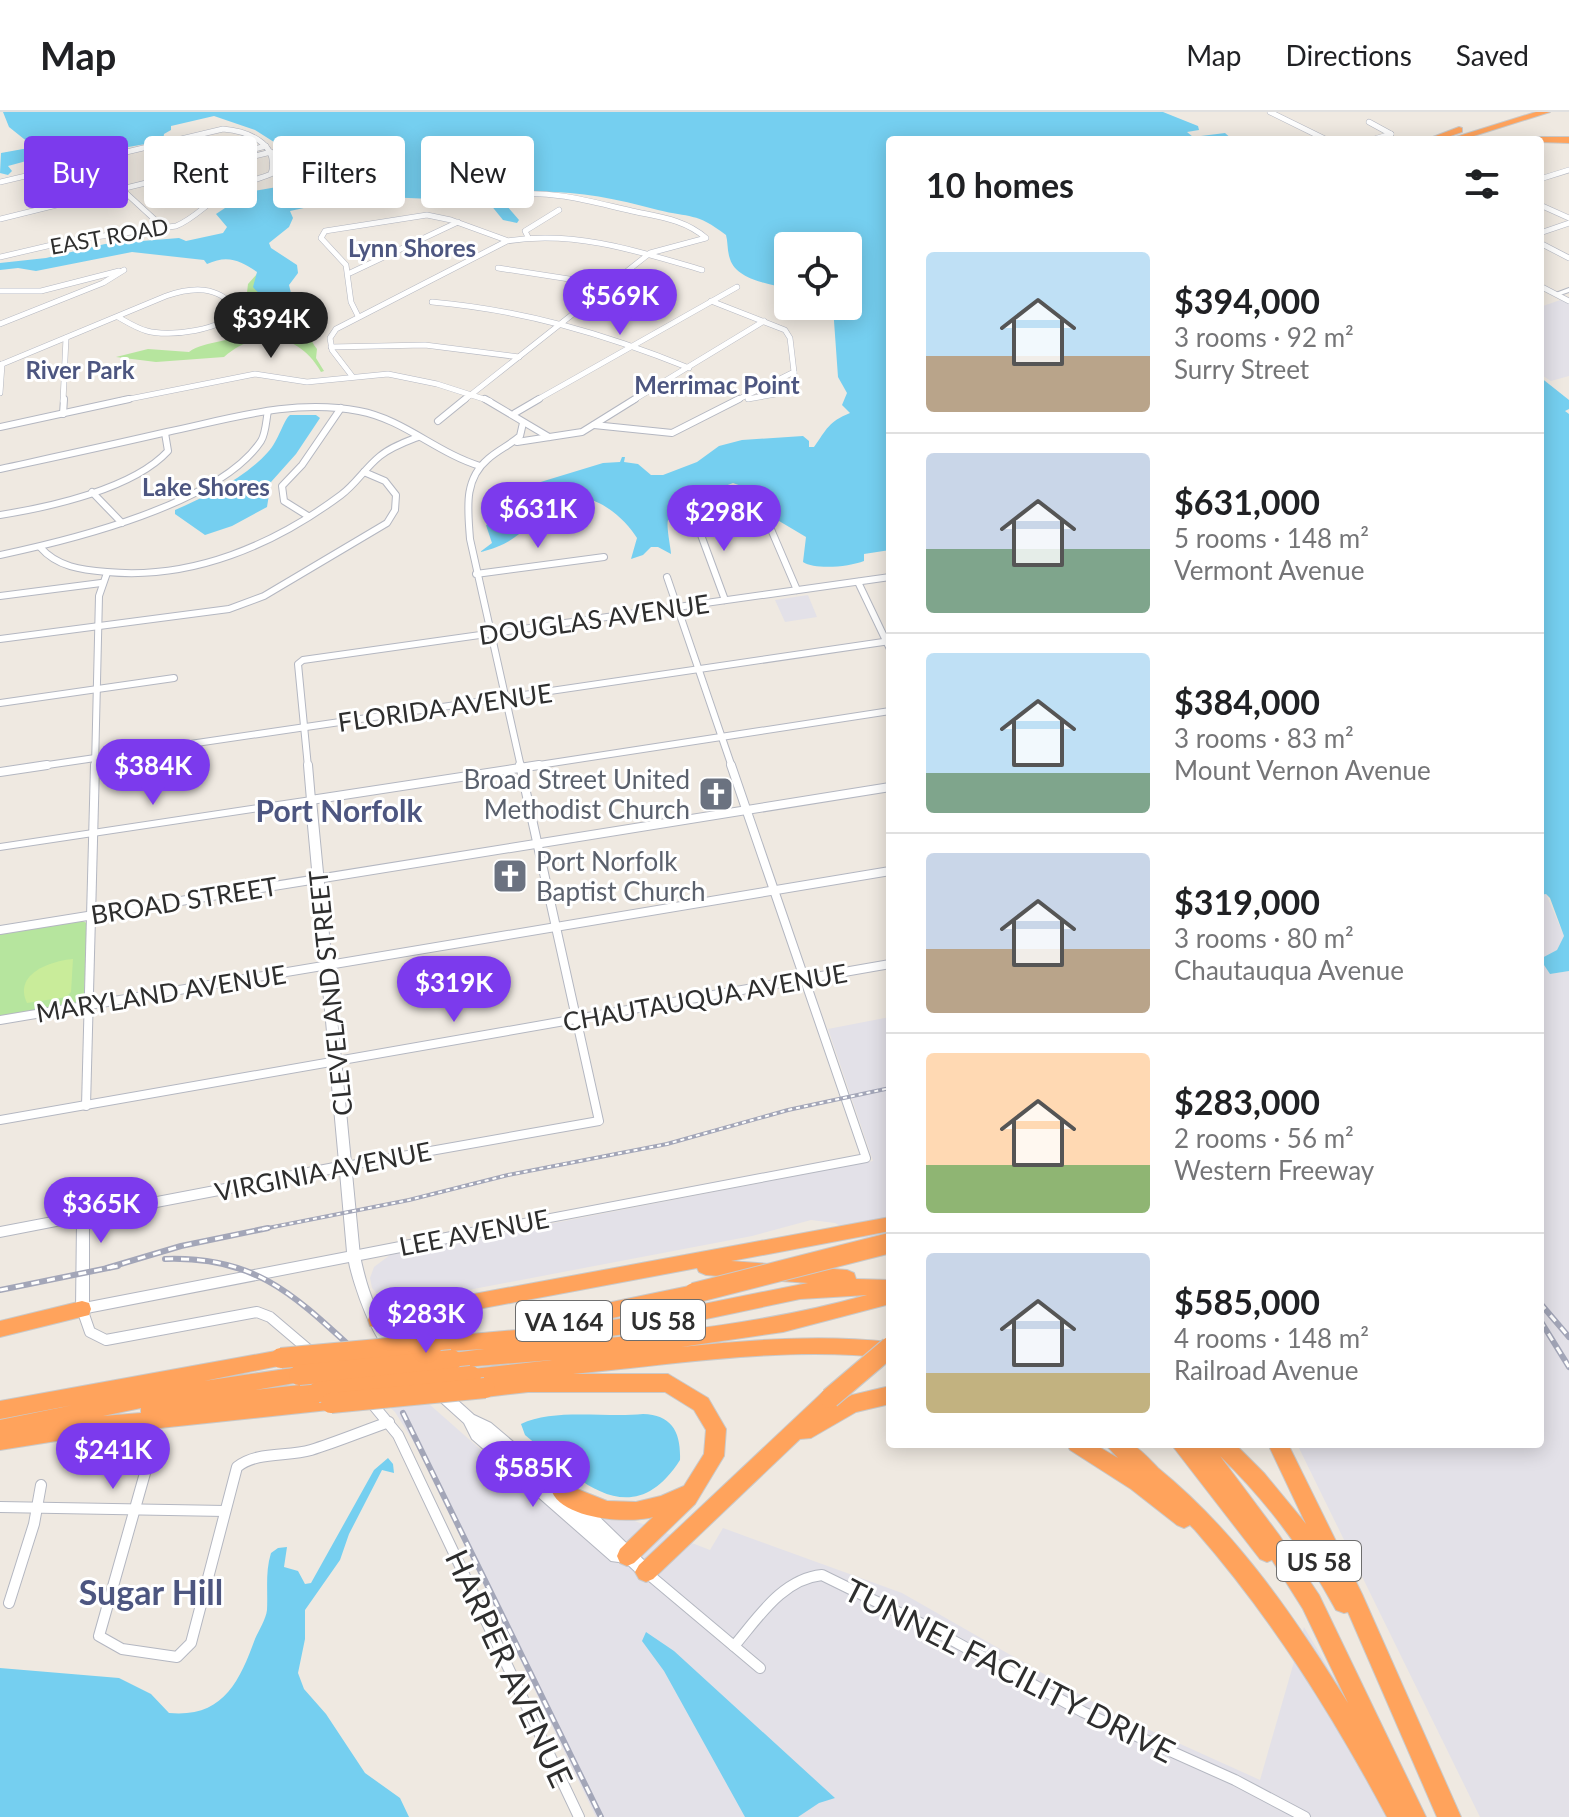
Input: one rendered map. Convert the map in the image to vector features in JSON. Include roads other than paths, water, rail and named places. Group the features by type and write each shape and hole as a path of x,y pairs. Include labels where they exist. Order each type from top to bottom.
{"highway":[{"path":"1442,136 1521,112"},
{"path":"1465,136 1546,112"},
{"path":"1554,112 1541,118 1544,127 1569,138"},
{"path":"1475,125 1500,113"},
{"path":"1544,139 1569,138"},
{"path":"377,1320 886,1225"},
{"name":"VA 164","path":"433,1344 594,1315 694,1293 886,1244"},
{"path":"641,1272 732,1267 844,1278 886,1286"},
{"name":"US 58","path":"0,1410 281,1358 613,1328 788,1291 886,1287"},
{"name":"VA 164","path":"30,1422 209,1387 299,1375 729,1331 843,1310 886,1297"},
{"path":"0,1329 82,1309"},
{"name":"US 58","path":"478,1382 778,1346 846,1345 886,1349"},
{"path":"646,1572 830,1398 886,1352"},
{"path":"0,1429 30,1422 478,1382 668,1383 701,1404 716,1429 714,1456 695,1489 627,1556"},
{"path":"756,1470 839,1410 886,1396"},
{"path":"0,1441 324,1397"},
{"path":"1083,1448 1174,1509 1219,1552 1285,1627"},
{"name":"US 58","path":"1120,1448 1169,1489 1254,1583 1334,1700 1399,1817"},
{"path":"1185,1448 1229,1495 1294,1575 1324,1627 1414,1817"},
{"path":"1201,1448 1229,1495"},
{"name":"US 58","path":"1225,1448 1279,1503 1340,1595 1394,1696 1449,1817"},
{"path":"1280,1448 1354,1601 1394,1696"},
{"path":"562,1492 591,1508 622,1513 665,1505 695,1489"}],"street":[{"path":"1270,112 1319,136"},
{"path":"1369,122 1391,134 1384,136"},
{"path":"128,152 218,130 240,131 268,149"},
{"path":"128,186 206,166 227,164 268,149"},
{"name":"EAST ROAD","path":"3,256 73,240 165,229 191,220 204,206 232,189 271,174 274,170 268,149"},
{"path":"1544,178 1569,170"},
{"path":"1556,174 1569,180"},
{"path":"0,182 24,176"},
{"path":"438,421 648,255 667,246 705,238 702,233 679,220 586,197 534,194"},
{"path":"128,196 165,229"},
{"path":"1544,207 1569,221"},
{"path":"0,219 42,208"},
{"path":"528,237 525,231 559,210"},
{"path":"358,316 350,297 350,273 321,238 325,231 412,216 435,216 507,241"},
{"path":"1544,231 1569,221"},
{"path":"350,273 458,222"},
{"path":"352,376 331,347 332,333 358,316 507,241 558,237 648,255 702,270"},
{"path":"1544,245 1569,258"},
{"path":"0,248 3,256"},
{"path":"498,268 607,287 661,303"},
{"path":"0,291 34,292 124,270 96,286 0,324"},
{"path":"88,279 96,286"},
{"path":"515,413 737,287"},
{"path":"1544,288 1569,301"},
{"path":"0,393 1,364 174,293 199,289 216,291 236,309 234,313 205,327 164,333 143,330 118,317"},
{"path":"1557,294 1569,290"},
{"path":"711,301 764,321 789,335 795,385 789,391 741,401"},
{"path":"432,302 512,310 564,321 689,368"},
{"path":"512,444 579,434 764,321"},
{"path":"63,414 66,338"},
{"path":"331,347 424,342 519,357"},
{"path":"594,425 672,433 794,372"},
{"path":"0,427 247,374 267,374 305,382 352,376 398,375 470,395 515,413 523,423 549,437"},
{"path":"0,469 268,411 300,407 341,408 386,418 444,454 480,466"},
{"path":"308,516 284,501 282,486 302,465 341,408"},
{"path":"0,555 40,547 122,523 183,497 241,461 267,433 268,411"},
{"path":"523,423 520,436 480,466 469,483 467,493 476,574 576,1019"},
{"path":"0,515 92,492 137,473 163,457 169,444 165,433"},
{"path":"40,547 60,563 107,573 151,573 212,561 256,544 308,516 343,494 383,453 418,437"},
{"path":"0,639 229,609 257,600 373,533 391,517 396,506 394,490 379,477 364,472"},
{"path":"92,492 122,523"},
{"path":"747,510 767,520 797,590"},
{"path":"694,516 725,600"},
{"path":"476,574 604,557"},
{"path":"86,1106 98,626 101,583 107,573"},
{"path":"667,577 805,979"},
{"name":"DOUGLAS AVENUE","path":"299,662 886,578"},
{"path":"858,582 886,638"},
{"path":"0,596 101,583"},
{"name":"FLORIDA AVENUE","path":"0,772 886,644"},
{"name":"CLEVELAND STREET","path":"299,662 358,1281 377,1320 404,1360 469,1419"},
{"path":"0,703 174,678"},
{"path":"0,847 886,712"},
{"name":"BROAD STREET","path":"0,930 886,788"},
{"name":"MARYLAND AVENUE","path":"0,1020 886,872"},
{"name":"CHAUTAUQUA AVENUE","path":"0,1120 886,965"},
{"name":"LEE AVENUE","path":"82,1309 866,1158 805,979"},
{"name":"VIRGINIA AVENUE","path":"0,1232 599,1121 576,1019"},
{"path":"82,1309 83,1217"},
{"name":"HARPER AVENUE","path":"82,1309 90,1332 106,1340 257,1312 270,1317 389,1422 448,1537 579,1817"},
{"path":"469,1419 486,1427 562,1492 624,1548 627,1556 760,1668"},
{"path":"469,1419 477,1435 616,1556 627,1556"},
{"path":"147,1466 100,1640 138,1653 164,1657 183,1655 191,1643 237,1467 244,1460 302,1451 389,1422"},
{"path":"9,1603 38,1508 41,1485"},
{"path":"0,1507 225,1511"},
{"name":"TUNNEL FACILITY DRIVE","path":"734,1646 791,1584 810,1574 822,1575 930,1628 1083,1712 1235,1780 1305,1817"}],"water":[{"path":"3,112 1163,112 1198,126 1199,130 1187,132 1192,136 886,136 886,551 864,554 864,561 858,563 824,567 803,562 806,537 774,518 744,487 733,483 720,488 717,506 668,520 671,554 651,547 643,555 631,559 637,538 606,507 585,498 574,498 552,507 517,536 480,552 492,543 486,525 511,511 523,493 534,484 603,463 620,462 622,457 625,457 624,462 638,464 651,475 663,475 697,462 719,446 742,440 803,436 809,441 809,447 814,447 832,423 850,413 842,405 847,393 838,377 834,320 862,320 862,232 774,232 774,286 754,280 733,266 726,235 693,217 616,200 534,192 534,136 421,136 421,199 405,198 405,136 273,136 273,141 255,130 214,116 171,126 164,136 144,136 144,144 128,147 128,136 24,136 24,139 9,127"},
{"path":"1225,133 1228,136 1201,136"},
{"path":"24,149 24,162 8,166 12,171 8,175 0,173 1,153"},
{"path":"273,188 273,208 304,208 290,211 293,218 289,227 269,243 271,248 297,265 298,273 289,285 291,293 305,307 301,328 295,322 297,309 283,322 284,311 253,287 257,272 234,260 221,259 207,264 204,260 132,252 36,271 18,268 0,270 0,263 46,258 105,244 179,238 186,241 223,233 227,227 216,214 225,208 257,208 257,191"},
{"path":"493,208 509,208 519,220 517,223 503,220"},
{"path":"1544,380 1569,400 1569,409 1565,411 1569,414 1569,971 1550,974 1544,965 1544,957 1557,950 1564,936 1546,894"},
{"path":"290,415 316,415 320,418 296,454 271,482 267,507 232,526 205,535 175,514 175,510 225,486 259,461 272,448"},
{"path":"643,1414 661,1418 673,1427 679,1441 680,1460 661,1483 642,1495 622,1497 602,1492 582,1481 525,1435 521,1424 548,1416"},
{"path":"388,1458 393,1464 394,1473 382,1470 349,1534 340,1560 305,1610 305,1639 298,1673 304,1689 326,1714 365,1773 400,1798 409,1817 0,1817 0,1668 119,1678 151,1694 169,1713 203,1710 226,1694 235,1683 265,1617 271,1553 287,1547 284,1567 298,1571 305,1584 311,1583 374,1470"},
{"path":"646,1632 674,1651 835,1798 819,1803 798,1817 745,1817 664,1671 642,1641"}],"railway":[{"path":"266,1228 409,1200 508,1175 667,1144 788,1110 886,1089"},
{"path":"107,1268 181,1246 266,1228"},
{"path":"258,1230 266,1228"},
{"path":"165,1259 196,1260 248,1271 290,1295 354,1350"},
{"path":"0,1290 118,1266"},
{"path":"1544,1308 1569,1337"},
{"path":"1544,1326 1569,1367"},
{"path":"403,1413 601,1817"}],"place":[{"name":"Broad Street United Methodist Church","path":"716,794"},
{"name":"Port Norfolk Baptist Church","path":"510,876"}],"district":[{"name":"Lynn Shores","path":"412,247"},
{"name":"River Park","path":"80,369"},
{"name":"Merrimac Point","path":"717,384"},
{"name":"Lake Shores","path":"206,486"},
{"name":"Port Norfolk","path":"339,810"},
{"name":"Sugar Hill","path":"151,1591"}]}
